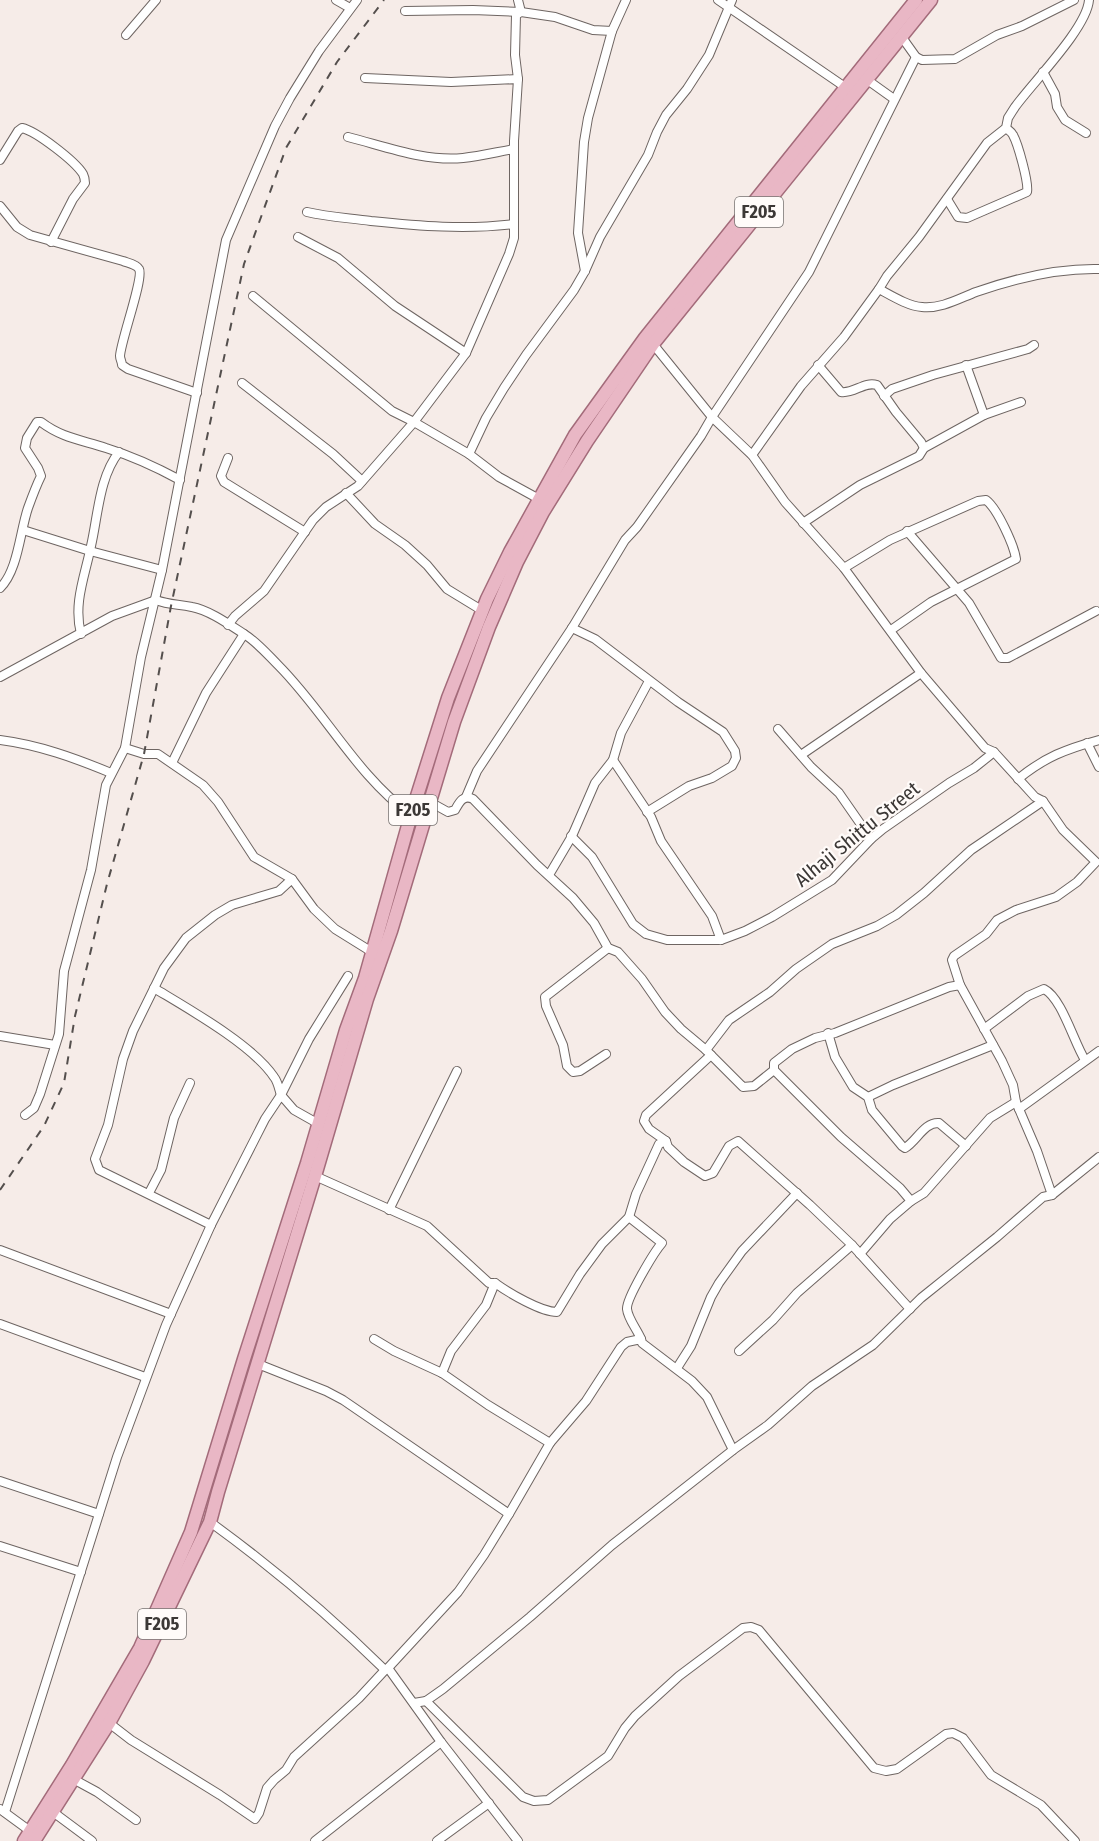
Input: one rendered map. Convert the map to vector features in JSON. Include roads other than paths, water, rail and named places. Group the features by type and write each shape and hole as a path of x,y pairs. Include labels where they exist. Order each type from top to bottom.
{"main road":[{"name":"F205","path":"29,1838 52,1812 75,1780 109,1723 143,1661 210,1522 258,1364 301,1202 317,1123 372,952 411,815 448,698 487,599 575,435 645,338 916,0"},
{"name":"F205","path":"29,1838 140,1648 191,1532 247,1350 301,1202 315,1176 367,999 391,932 454,722 489,627 517,562 543,512 586,441 653,344 931,0"},
{"path":"575,435 586,441"}],"street":[{"path":"126,35 156,0"},
{"path":"336,0 350,8"},
{"path":"25,1115 34,1107 40,1094 59,1034 64,971 91,870 106,785 125,748 148,621 156,600 221,262 232,224 274,126 319,51 357,0"},
{"path":"518,0 520,12"},
{"path":"585,271 578,233 584,142 588,118 612,31 627,0"},
{"path":"718,0 730,4 845,87"},
{"path":"901,36 916,57 922,60 955,58 997,35 1022,26 1074,0"},
{"path":"752,455 818,365 844,337 987,143 1006,128 1008,118 1015,107 1084,17 1089,0"},
{"path":"470,454 498,398 585,271 600,237 648,155 657,132 710,55 730,4"},
{"path":"405,11 520,12 555,17 593,30 612,31"},
{"path":"228,625 264,591 313,520 353,490 414,422 466,354 514,238 514,149 518,79 515,33 516,15 520,12"},
{"path":"466,798 477,771 572,628 625,540 637,528 701,436 809,272 916,57"},
{"path":"1043,72 1055,94 1057,107 1065,120 1086,133"},
{"path":"365,78 451,82 518,79"},
{"path":"866,80 894,99"},
{"path":"0,160 22,128 31,131 83,173 85,183 73,199 51,242"},
{"path":"947,199 958,217 967,218 1027,192 1028,184 1015,141 1006,128"},
{"path":"348,136 435,157 461,158 514,149"},
{"path":"0,206 17,227 30,235 137,267 141,279 120,355 122,365 197,393"},
{"path":"307,212 328,217 437,227 483,228 514,224"},
{"path":"298,237 338,258 394,306 466,354"},
{"path":"879,289 912,305 930,308 1034,275 1068,269 1099,269"},
{"path":"253,296 392,411 470,454 499,477 539,499"},
{"path":"653,344 712,417 752,455 762,472 803,523 844,568 921,673 985,748 994,752 1035,797 1043,801 1063,830 1096,862 1096,869 1099,873"},
{"path":"884,396 892,389 966,365 1028,349 1034,345"},
{"path":"818,365 841,392 851,393 869,383 874,383 924,448"},
{"path":"966,365 984,415"},
{"path":"242,383 333,454 362,481"},
{"path":"803,523 860,485 919,456 924,448 984,415 1021,402"},
{"path":"0,588 9,574 27,509 41,476 25,448 27,438 37,422 73,439 119,452 180,480"},
{"path":"81,634 78,625 78,599 104,483 119,452"},
{"path":"228,458 221,476 224,482 305,532"},
{"path":"346,493 375,524 405,545 427,565 447,589 483,611"},
{"path":"844,568 908,531 978,501 986,500 991,504 1016,559 956,588 891,630"},
{"path":"23,530 162,570"},
{"path":"908,531 969,603 1000,658 1008,658 1096,611"},
{"path":"0,677 112,616 156,600 171,606 193,607 255,642 289,676 359,763 387,794 411,815"},
{"path":"572,628 595,639 649,681 723,732 735,751 736,758 732,766 712,778 689,786 647,812"},
{"path":"172,763 206,693 244,634"},
{"path":"801,755 921,673"},
{"path":"549,875 571,836 595,783 613,760 621,733 649,681"},
{"path":"778,729 839,793 871,838"},
{"path":"0,740 25,743 71,756 111,773"},
{"path":"1018,779 1046,758 1099,740"},
{"path":"1087,743 1099,767"},
{"path":"125,748 144,754 158,754 203,785 218,802 254,856 292,879 314,909 335,929 372,952"},
{"name":"Alhaji Shittu Street","path":"571,836 592,857 633,924 646,934 668,940 721,940 772,917 832,880 871,838 994,752"},
{"path":"613,760 647,812 661,840 712,916 721,940"},
{"path":"430,802 448,812 455,810 460,800 473,799 537,865 573,898 594,923 608,948 618,952 642,979 665,1012 743,1087 754,1086 774,1070"},
{"path":"910,1309 852,1245 738,1141 729,1146 713,1173 705,1176 684,1162 668,1147 666,1141 649,1129 644,1121 646,1114 709,1053 729,1020 770,992 796,969 832,944 877,926 896,915 971,850 1043,801"},
{"path":"1052,1195 1037,1150 1018,1105 1013,1085 960,985 952,960 954,956 986,934 998,920 1016,910 1056,897 1077,882 1096,862"},
{"path":"211,1225 99,1170 95,1160 108,1125 126,1050 154,988 170,960 186,938 215,915 232,905 279,891 292,879"},
{"path":"606,1054 580,1071 573,1072 567,1066 563,1045 546,1006 545,997 608,948"},
{"path":"29,1838 2,1811 146,1377 211,1225 309,1039 348,976"},
{"path":"910,1201 900,1188 841,1137 774,1070 774,1063 792,1049 828,1033 835,1033 960,985"},
{"path":"154,988 186,1007 247,1050 276,1079 281,1095 294,1110 317,1123"},
{"path":"984,1029 1016,1004 1044,989 1056,1002 1085,1060"},
{"path":"828,1033 835,1057 853,1087 868,1097 872,1110 905,1148 934,1122 939,1123 966,1146"},
{"path":"0,1036 55,1045"},
{"path":"868,1097 993,1045"},
{"path":"860,1254 890,1219 924,1192 990,1118 1018,1105 1099,1051"},
{"path":"389,1210 457,1071"},
{"path":"149,1193 161,1170 174,1118 190,1083"},
{"path":"315,1176 427,1226 489,1283 495,1283 540,1308 557,1312 602,1244 629,1217 636,1194 659,1144 666,1141"},
{"path":"414,1703 426,1701 521,1624 612,1545 768,1425 812,1386 873,1345 910,1309 1043,1197 1052,1195 1099,1157"},
{"path":"677,1368 692,1346 711,1297 719,1283 742,1251 797,1193"},
{"path":"629,1217 662,1243 640,1277 626,1305 628,1315 642,1343 693,1381 707,1396 733,1450"},
{"path":"739,1351 773,1320 797,1293 852,1245"},
{"path":"0,1250 171,1314"},
{"path":"442,1372 451,1351 486,1305 495,1283"},
{"path":"0,1324 146,1377"},
{"path":"374,1339 394,1351 442,1372 488,1405 550,1443"},
{"path":"109,1723 131,1740 255,1819 267,1788 294,1757 359,1698 458,1592 484,1555 550,1443 586,1401 621,1347 627,1342 640,1339"},
{"path":"258,1364 343,1400 509,1514"},
{"path":"0,1481 99,1514"},
{"path":"210,1522 312,1604 387,1669 518,1841"},
{"path":"0,1546 81,1572"},
{"path":"426,1701 523,1797 541,1802 554,1797 609,1756 625,1728 635,1716 679,1676 743,1628 751,1627 759,1630 874,1768 886,1772 897,1769 946,1734 953,1733 967,1741 991,1775 1041,1805 1075,1841"},
{"path":"315,1841 441,1742"},
{"path":"75,1780 97,1792 136,1820"},
{"path":"437,1841 489,1803"},
{"path":"52,1812 92,1841"}],"railway":[{"path":"0,1190 44,1126 64,1083 75,1016 107,884 144,754 171,606 244,264 286,148 337,62 384,0"}]}
